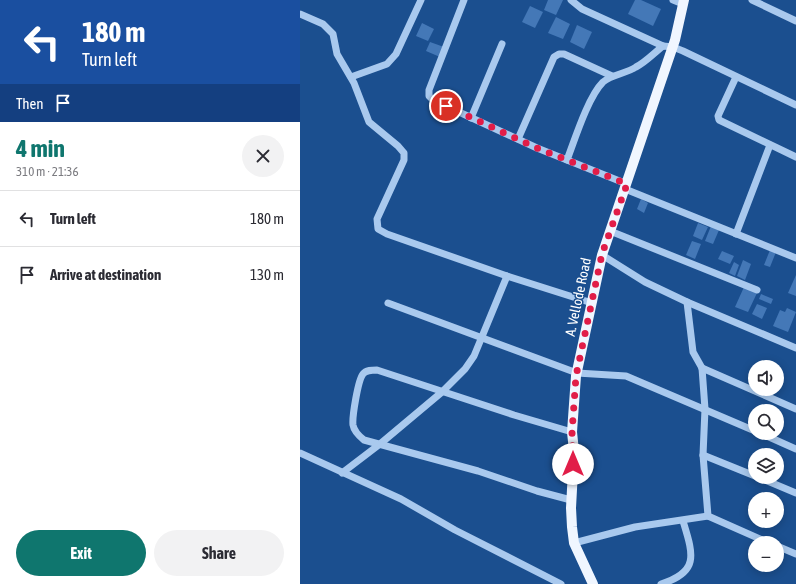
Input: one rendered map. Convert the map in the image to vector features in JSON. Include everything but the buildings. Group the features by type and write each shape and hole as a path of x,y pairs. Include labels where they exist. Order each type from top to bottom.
{"main road":[{"name":"A. Vellode Road","path":"593,584 574,542 571,500 574,451 572,432 577,373 602,254 626,187 668,46 684,2"}],"street":[{"path":"351,77 387,64 396,54 422,0"},
{"path":"464,0 429,90 429,96 433,100 626,187 796,258"},
{"path":"571,0 572,3 582,9 668,46 796,105"},
{"path":"673,0 684,2"},
{"path":"752,0 796,21"},
{"path":"300,14 323,24 333,34 337,54 351,77 369,122 398,146 404,153 404,160 377,219 378,229 387,234 507,276 592,303"},
{"path":"471,118 502,44"},
{"path":"567,160 594,96 603,82 612,76 626,73 638,67 668,46"},
{"path":"518,139 554,57 559,54 564,54 612,76"},
{"path":"736,77 718,116 719,120 796,157"},
{"path":"736,234 770,145"},
{"path":"610,231 757,290"},
{"path":"602,254 645,282 687,302 796,348"},
{"path":"342,473 380,444 442,392 465,369 474,356 507,276"},
{"path":"687,302 693,352 702,368 705,409 703,455 708,516"},
{"path":"388,303 577,373 626,376 748,428"},
{"path":"702,368 796,409"},
{"path":"571,500 537,491 478,471 364,440 357,434 353,425 360,381 363,374 370,370 377,370 442,392 572,432"},
{"path":"776,440 796,449"},
{"path":"300,453 400,499 561,584"},
{"path":"703,455 748,473"},
{"path":"775,484 796,493"},
{"path":"574,542 635,527 683,521 708,516 753,536"},
{"path":"660,584 683,575 690,566 692,556 683,521"},
{"path":"784,549 796,554"}],"route":[{"path":"446,106 537,148 627,184 602,254 576,376 572,432 574,451 573,464"}]}
